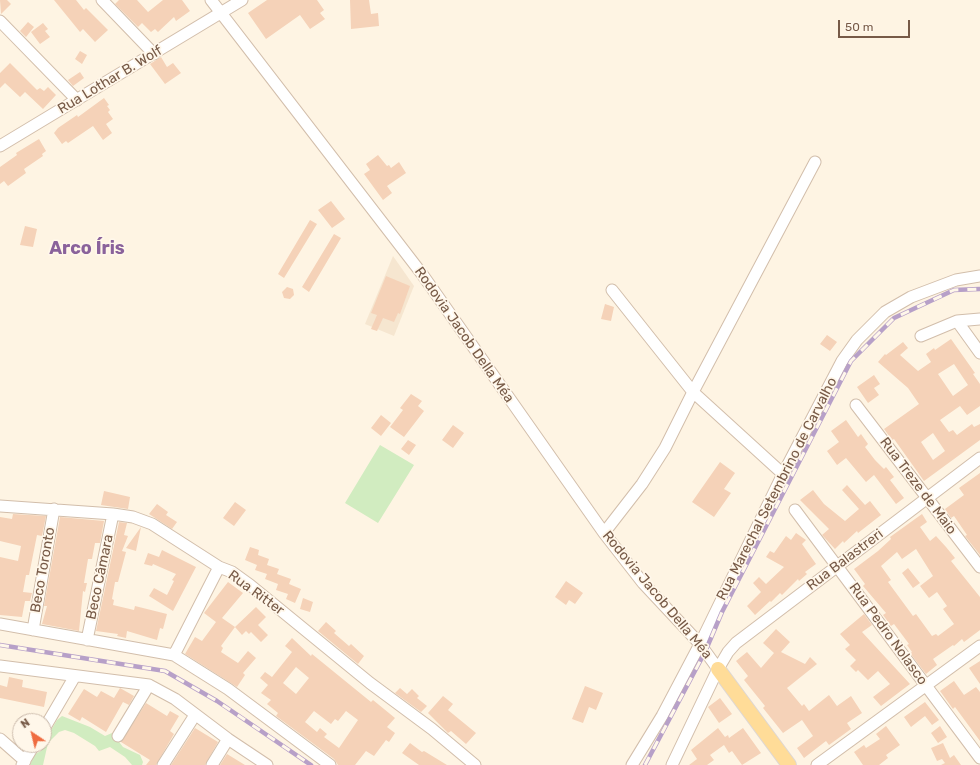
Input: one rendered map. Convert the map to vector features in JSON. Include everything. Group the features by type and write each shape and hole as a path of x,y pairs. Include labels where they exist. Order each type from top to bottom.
{"main road":[{"path":"718,669 790,765"}],"street":[{"path":"102,0 154,54"},
{"name":"Rodovia Jacob Della Méa","path":"211,0 422,274 604,533 643,583 700,644 718,669"},
{"name":"Rua Lothar B. Wolf","path":"0,146 242,0"},
{"path":"0,21 77,100"},
{"path":"604,533 642,484 665,448 693,392 815,162"},
{"name":"Rua Marechal Setembrino de Carvalho","path":"632,765 662,716 700,644 783,474 842,361 856,340 886,312 911,297 956,280 980,276"},
{"path":"612,290 693,392 783,474"},
{"path":"921,336 957,321 980,319"},
{"path":"957,321 980,353"},
{"name":"Rua Treze de Maio","path":"856,405 980,568"},
{"name":"Rua Balastreri","path":"718,669 728,652 736,643 980,458"},
{"name":"Rua Ritter","path":"0,506 112,514 133,517 152,524 219,567 232,572 250,585 370,683 475,765"},
{"name":"Beco Toronto","path":"32,630 54,509"},
{"name":"Rua Pedro Nolasco","path":"795,510 838,565 980,758"},
{"name":"Beco Câmara","path":"87,640 112,514"},
{"path":"174,655 219,567"},
{"path":"0,624 174,655 228,689 330,765"},
{"path":"817,765 980,646"},
{"path":"0,666 149,685 175,699 228,739 267,765"},
{"path":"672,765 718,669"},
{"path":"52,715 75,676"},
{"path":"118,736 149,685"},
{"path":"163,765 195,714"},
{"path":"0,739 24,763 30,753"},
{"path":"212,765 228,739"}],"shaded area":[{"path":"393,256 414,286 394,336 365,324"}],"green space":[{"path":"380,445 414,465 378,523 345,503"},
{"path":"62,716 90,727 105,736 112,733 123,747 140,755 143,762 142,765 132,765 125,757 110,747 99,751 95,746 74,733 65,730 59,732 52,739 52,728 57,720"},
{"path":"46,753 43,765 30,765 35,754"}],"building":[{"path":"0,0 7,0 11,4 1,14"},
{"path":"54,0 76,0 84,10 86,8 108,30 95,42 83,29 80,32"},
{"path":"119,0 137,0 148,12 163,0 182,0 190,11 176,21 174,17 158,32 155,29 151,32 142,23 138,27 115,4"},
{"path":"267,0 317,0 324,10 320,13 325,19 310,29 300,15 266,39 248,13"},
{"path":"350,0 369,0 371,14 378,13 379,26 351,29"},
{"path":"28,22 34,27 26,37 20,31"},
{"path":"43,23 48,29 45,31 50,37 40,44 31,32"},
{"path":"80,51 87,55 82,64 75,59"},
{"path":"161,57 167,67 173,63 181,73 165,84 150,64"},
{"path":"10,63 37,90 40,88 44,91 48,87 56,95 43,109 25,92 20,97 5,83 0,88 0,73"},
{"path":"80,72 84,78 73,86 68,80"},
{"path":"104,98 109,105 107,106 110,110 108,112 113,119 106,124 112,133 103,140 93,126 68,143 66,141 62,144 54,133 58,128 77,115 78,117"},
{"path":"39,139 46,151 42,154 43,156 24,169 26,173 8,186 4,181 0,184 0,167 17,155 16,153"},
{"path":"378,155 387,166 389,165 391,168 399,162 406,173 387,186 392,193 383,200 364,174 370,170 366,164"},
{"path":"331,201 345,219 332,228 318,210"},
{"path":"310,220 317,224 284,278 278,274"},
{"path":"25,226 37,229 33,247 20,245"},
{"path":"334,234 341,238 309,292 302,287"},
{"path":"386,276 410,286 400,314 398,313 394,322 383,318 377,331 371,329 377,315 371,313"},
{"path":"287,287 293,289 294,295 290,299 284,298 282,292"},
{"path":"605,304 614,307 611,321 601,319"},
{"path":"827,335 837,342 830,351 820,344"},
{"path":"951,339 975,373 973,374 980,384 980,406 967,415 960,406 940,420 949,432 953,430 957,435 972,424 974,427 980,424 980,440 924,481 894,439 892,440 884,429 919,404 908,388 878,362 885,354 886,355 903,342 908,348 900,355 918,371 931,362 926,354 934,348 935,350","holes":["954,364 968,385 953,396 938,374","933,433 945,451 933,460 921,442"]},
{"path":"874,375 880,384 874,388 879,395 868,403 857,387"},
{"path":"411,394 422,401 418,406 424,411 404,437 390,427 403,410 400,408"},
{"path":"381,415 391,423 381,436 371,428"},
{"path":"846,420 858,437 861,434 868,444 865,447 875,460 884,469 886,467 894,477 890,480 904,498 896,504 874,475 866,482 846,458 837,465 827,451 839,442 831,431"},
{"path":"453,425 464,433 453,448 442,440"},
{"path":"408,440 416,445 409,455 401,449"},
{"path":"720,462 735,473 724,489 731,493 714,517 692,502"},
{"path":"980,473 980,555 965,536 967,535 954,516 951,518 945,509 964,495 959,488"},
{"path":"847,485 865,505 870,501 881,515 858,533 857,531 844,543 843,541 835,549 822,535 829,529 800,500 813,490 824,504 845,521 859,509 842,490"},
{"path":"104,491 130,497 128,509 101,505"},
{"path":"235,502 246,510 234,526 223,518"},
{"path":"157,504 168,512 166,515 177,522 172,529 149,514"},
{"path":"13,514 46,516 42,536 37,535 29,575 26,575 23,592 32,593 30,601 25,601 22,617 0,615 0,557 18,561 21,546 0,541 0,517 12,519"},
{"path":"922,514 927,522 920,527 930,541 936,536 946,547 955,558 951,561 980,597 980,630 964,642 962,639 954,646 953,645 933,659 937,665 926,674 910,653 912,652 907,645 909,644 894,624 891,626 883,615 886,613 863,586 865,584 854,569 878,551 891,539 890,537","holes":["916,549 933,576 920,586 929,598 937,592 947,606 943,609 954,624 938,636 936,634 932,636 916,614 913,616 888,582 891,580 881,566 897,552 902,559"]},
{"path":"60,517 104,521 100,543 95,543 92,559 88,559 84,583 87,583 85,592 83,591 79,631 42,624 47,606 44,606"},
{"path":"119,522 127,523 124,535 128,536 122,551 126,552 118,582 115,582 112,599 114,600 113,605 134,610 135,606 167,614 163,629 160,628 157,640 127,631 126,638 117,636 118,634 96,631"},
{"path":"141,527 136,551 126,548"},
{"path":"796,533 806,540 802,544 816,564 805,572 807,574 799,581 798,579 782,595 780,593 755,615 747,606 761,592 753,583 759,577 766,584 784,567 766,557 770,551 774,553 786,536 791,540"},
{"path":"250,547 259,550 258,555 269,559 267,565 279,569 277,574 291,579 289,584 301,589 295,603 286,599 288,594 276,590 278,584 265,579 267,574 255,570 257,565 245,560"},
{"path":"162,550 196,567 173,611 149,596 154,588 167,595 174,581 172,580 176,574 153,564 152,566 144,564 148,553 159,557"},
{"path":"908,568 920,583 913,588 902,573"},
{"path":"566,581 583,593 575,604 569,600 566,605 555,597"},
{"path":"228,582 243,593 222,618 235,627 221,646 223,648 221,652 238,663 248,651 256,658 243,673 245,675 237,687 185,654 195,637 202,641 216,622 204,613"},
{"path":"303,598 313,602 310,612 300,609"},
{"path":"256,607 266,617 258,625 268,635 261,642 251,632 249,634 246,631 242,635 235,627"},
{"path":"864,614 872,625 862,632 910,684 881,706 873,697 890,684 878,671 868,680 858,670 856,672 850,666 856,660 845,649 850,645 840,634"},
{"path":"326,622 336,631 334,633 349,646 351,644 364,656 358,664 318,631"},
{"path":"776,629 790,642 781,652 805,664 810,657 817,664 787,688 802,706 804,704 809,711 829,695 837,706 851,696 862,713 847,723 851,729 829,745 826,741 804,758 797,748 813,736 802,720 783,733 763,708 765,706 744,680 748,676 736,661 747,652 761,668 774,653 763,643"},
{"path":"292,638 311,656 312,654 371,702 373,700 395,718 387,727 395,733 389,742 386,740 374,756 366,751 355,765 338,765 334,759 276,716 278,713 267,704 271,700 261,693 268,685 260,678 265,672 272,677 292,652 285,646","holes":["296,667 309,678 296,694 283,683","314,711 331,724 335,719 338,721 346,711 358,720 339,748 324,737 327,734 320,728 317,732 305,722"]},
{"path":"980,661 980,684 969,668"},
{"path":"9,677 23,680 22,687 47,692 44,707 0,698 0,685 7,687"},
{"path":"954,681 964,695 976,687 980,692 980,741 955,707 953,709 940,691"},
{"path":"585,686 603,693 596,710 589,707 583,723 572,719"},
{"path":"120,688 134,696 129,705 123,702 106,732 82,717 80,721 68,714 84,689 97,697 101,691 114,698"},
{"path":"400,688 407,694 412,689 419,696 417,698 427,706 421,712 395,693"},
{"path":"443,696 453,704 448,710 476,733 466,744 451,731 448,733 428,713"},
{"path":"720,698 732,714 719,723 708,707"},
{"path":"925,702 939,720 932,725 925,716 911,727 904,717"},
{"path":"146,703 167,716 170,711 179,716 170,731 174,734 156,765 146,765 150,760 121,742"},
{"path":"886,726 900,745 886,755 888,758 879,765 863,765 854,752 864,745 866,748 880,739 876,734"},
{"path":"940,726 947,737 938,743 931,733"},
{"path":"195,728 218,742 205,765 171,765"},
{"path":"718,728 725,737 728,735 729,738 743,728 761,753 742,765 732,751 729,753 724,745 710,755 714,760 707,765 689,765 697,759 691,750"},
{"path":"410,743 422,752 424,751 447,765 419,765 402,753"},
{"path":"943,743 950,758 954,755 961,765 941,765 945,763 942,759 937,761 931,748"},
{"path":"227,754 245,765 220,765"}],"railway":[{"path":"645,765 705,652 722,612 851,361 894,318 954,290 980,289"},
{"path":"0,645 165,671 217,701 311,765"}],"district":[{"name":"Arco Íris","path":"87,249"}]}
